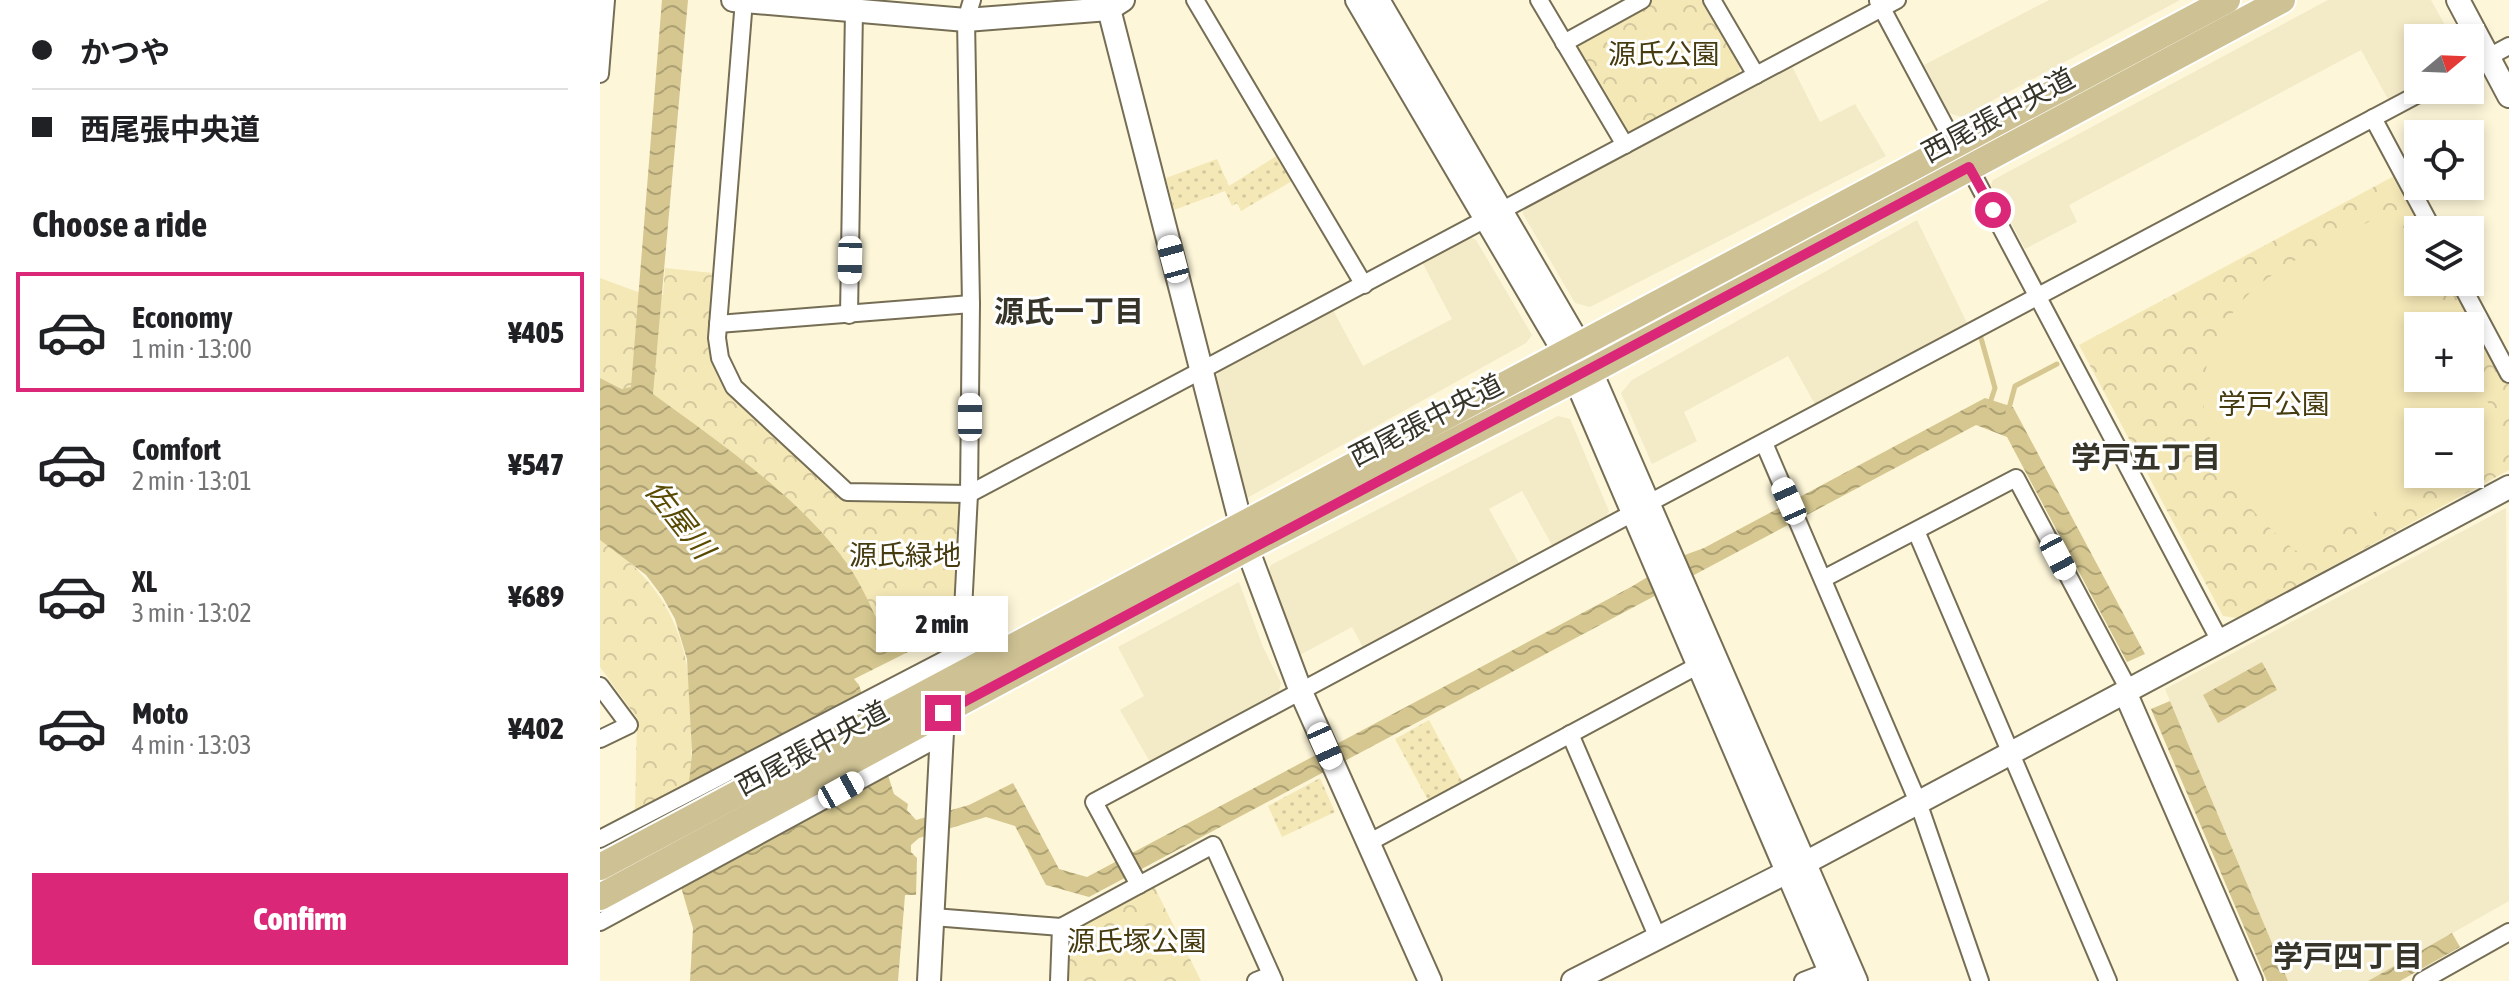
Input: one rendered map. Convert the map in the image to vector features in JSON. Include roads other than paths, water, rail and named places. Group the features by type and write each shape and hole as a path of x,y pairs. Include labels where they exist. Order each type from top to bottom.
{"main road":[{"name":"西尾張中央道","path":"929,724 969,658 1244,536 1582,375 2227,0"},
{"name":"西尾張中央道","path":"600,897 929,724 1244,536 1572,348 2282,0"},
{"name":"西尾張中央道","path":"600,867 677,855"}],"street":[{"path":"600,74 606,0"},
{"path":"733,0 854,10 969,10 1116,4 1244,536 1301,692 1430,981"},
{"path":"744,0 718,324 720,358 734,387 847,492 969,494 1756,75 1879,4 1897,0"},
{"path":"1195,0 1364,285"},
{"path":"1357,0 1494,215"},
{"path":"1378,0 1494,215 1572,348 1795,868 1831,976 1803,981"},
{"path":"1539,0 1625,145"},
{"path":"1564,43 1642,0"},
{"path":"1712,0 1756,75"},
{"path":"2458,0 2466,24"},
{"path":"1879,4 2220,641"},
{"path":"849,315 854,10"},
{"path":"600,839 916,672 969,658 962,630 969,494 969,10"},
{"path":"2484,59 2509,46"},
{"path":"2484,68 2509,96"},
{"path":"1137,881 1094,802 2404,102"},
{"path":"2373,118 2426,216"},
{"path":"2467,296 2509,374"},
{"path":"718,324 971,304"},
{"path":"1764,443 1918,802 1980,981"},
{"path":"1823,579 2016,478 2127,691 2251,981"},
{"path":"1574,981 1795,868 2509,487"},
{"path":"1916,531 2108,981"},
{"path":"1675,590 1697,666 1795,868 1856,981"},
{"path":"1368,843 1697,666"},
{"path":"600,686 629,725 600,739"},
{"path":"929,724 939,809 929,981"},
{"path":"1570,734 1658,938"},
{"path":"933,917 1061,927 1137,881 1213,845 1267,979"},
{"path":"600,922 677,855"},
{"path":"1059,981 1061,927"},
{"path":"2422,981 2509,932"}],"water":[{"name":"佐屋川","path":"662,0 688,0 653,394 752,468 799,509 847,563 884,635 915,644 916,648 854,679 859,685 894,794 908,804 907,810 916,820 969,805 1013,783 1059,869 1087,877 1631,587 1682,556 1704,548 1985,398 2013,407 2145,654 2127,662 2007,437 1976,425 1089,897 1046,885 1015,826 986,817 919,838 911,845 911,852 917,858 916,895 905,895 898,981 690,981 693,928 679,880 692,753 687,659 675,619 662,596 646,575 600,540 600,378 622,389 631,387"},
{"path":"2262,662 2277,690 2218,723 2203,695"},
{"path":"2170,701 2288,981 2267,981 2151,709"},
{"path":"2452,933 2460,947 2400,981 2368,981"}],"waterway":[{"path":"1981,338 1995,388 1989,406"},
{"path":"2008,412 2015,386 2057,364"}],"district":[{"name":"源氏一丁目","path":"1069,311"},
{"name":"学戸五丁目","path":"2146,457"},
{"name":"学戸四丁目","path":"2348,956"}],"park label":[{"name":"源氏公園","path":"1664,54"},
{"name":"学戸公園","path":"2274,404"},
{"name":"源氏緑地","path":"905,555"},
{"name":"源氏塚公園","path":"1137,941"}]}
